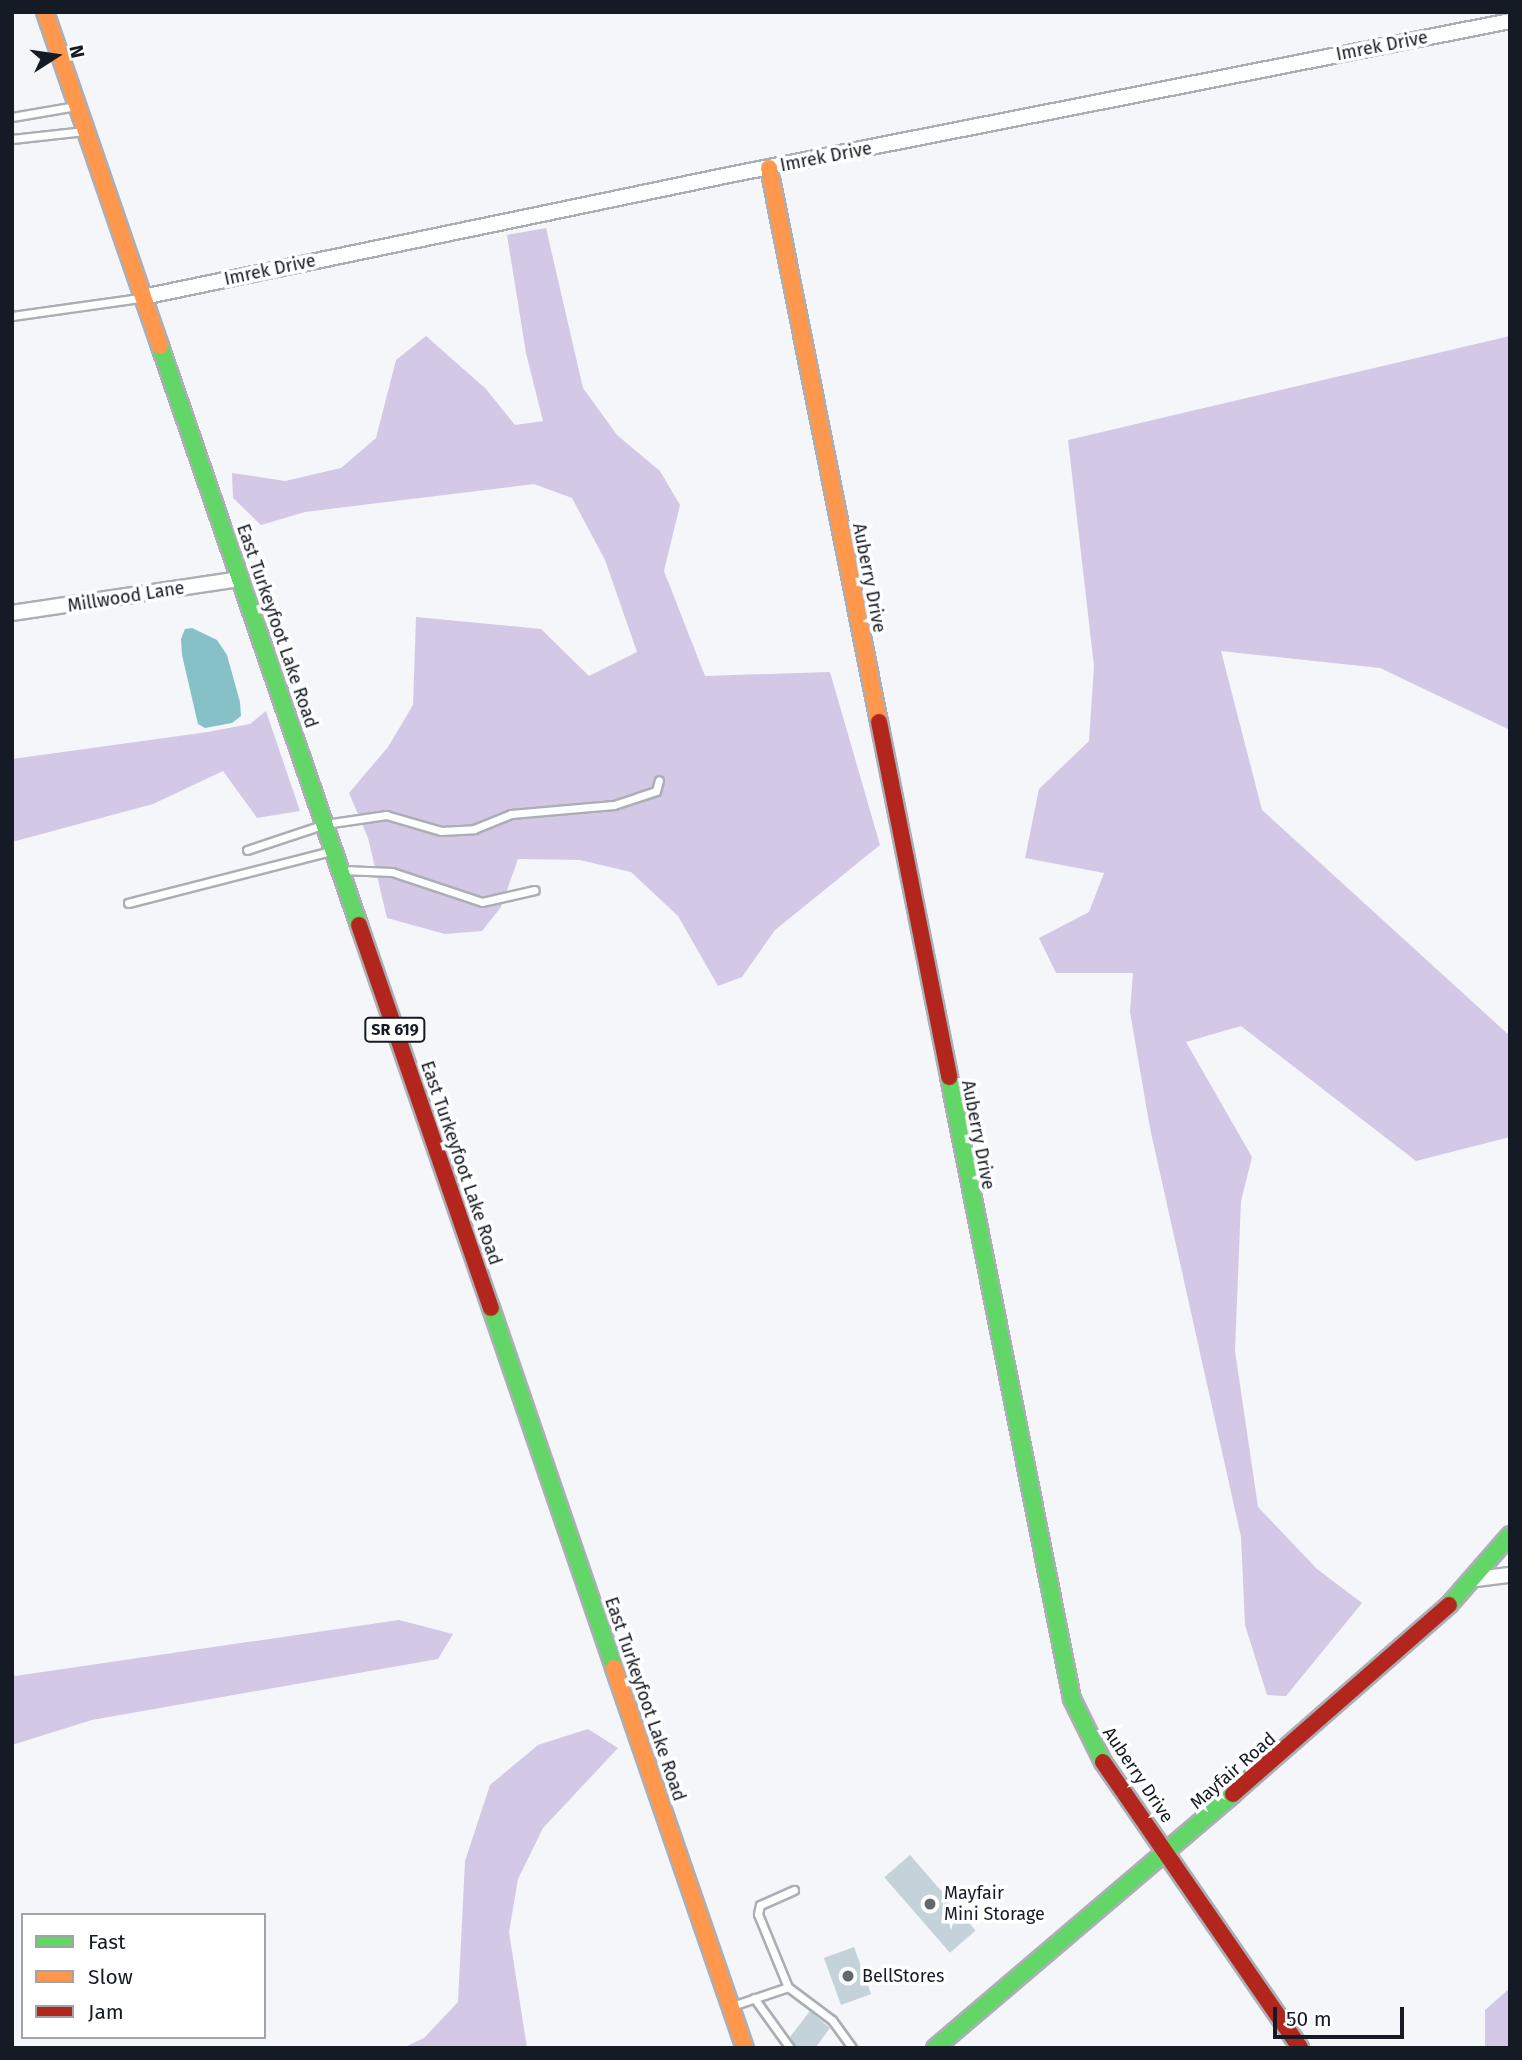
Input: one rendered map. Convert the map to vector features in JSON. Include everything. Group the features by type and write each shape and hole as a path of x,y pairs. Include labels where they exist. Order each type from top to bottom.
{"street":[{"name":"East Turkeyfoot Lake Road","path":"45,12 745,2048"},
{"name":"Imrek Drive","path":"143,297 769,168 1510,21"},
{"name":"Auberry Drive","path":"769,168 1063,1665 1072,1699 1102,1763 1168,1854 1300,2048"},
{"name":"Millwood Lane","path":"12,613 240,579"},
{"name":"Mayfair Road","path":"935,2048 1168,1854 1476,1579 1510,1535"},
{"path":"1476,1579 1510,1575"}],"lane":[{"path":"12,117 77,106"},
{"path":"12,139 86,131"},
{"path":"12,316 143,297"},
{"path":"247,850 325,824 386,815 441,831 474,829 511,814 614,805 656,791 659,780"},
{"path":"128,903 334,850"},
{"path":"341,870 392,872 482,902 535,890"},
{"path":"794,1890 758,1908 788,1987 832,2020 852,2048"},
{"path":"731,2007 788,1987"},
{"path":"754,1998 790,2048"}],"shaded area":[{"path":"546,228 583,388 617,435 660,471 680,505 664,571 705,676 830,672 880,845 775,930 742,977 718,986 678,916 631,872 580,860 518,859 501,907 482,931 445,934 387,918 368,838 349,793 388,747 413,705 416,617 541,629 589,676 637,652 605,560 572,498 534,484 305,512 261,525 233,498 232,473 285,481 341,468 376,438 396,360 426,336 486,389 515,425 543,421 526,353 507,235"},
{"path":"1510,336 1510,730 1380,668 1221,651 1262,810 1510,1036 1510,1137 1416,1161 1241,1026 1186,1042 1252,1157 1241,1201 1235,1351 1258,1507 1317,1569 1362,1603 1286,1696 1267,1695 1245,1625 1241,1537 1150,1128 1130,1012 1133,973 1056,973 1039,938 1089,912 1104,873 1025,858 1039,789 1089,741 1094,666 1068,440"},
{"path":"266,711 300,811 257,818 223,771 153,804 12,842 12,759 208,732 250,724"},
{"path":"399,1620 453,1634 438,1659 92,1720 12,1745 12,1672 15,1676"},
{"path":"588,1729 618,1748 543,1828 518,1879 509,1932 527,2048 403,2048 424,2038 458,2002 465,1861 490,1785 538,1745"},
{"path":"1510,1988 1510,2048 1485,2048 1485,2010"}],"water":[{"path":"192,628 217,640 227,655 240,702 241,716 232,723 205,728 198,724 182,655 181,639 185,629"}],"building":[{"name":"Mayfair Mini Storage","path":"910,1855 976,1930 950,1953 884,1877"},
{"name":"BellStores","path":"854,1947 871,1994 841,2005 824,1958"},
{"path":"810,2011 830,2028 815,2048 796,2048 790,2037"}],"traffic: fast":[{"path":"160,346 359,925"},
{"path":"949,1077 1072,1699 1103,1762"},
{"path":"491,1308 614,1668"},
{"path":"1449,1605 1510,1535"},
{"path":"935,2048 1233,1794"}],"traffic: slow":[{"path":"45,12 160,346"},
{"path":"769,168 879,722"},
{"path":"614,1668 745,2048"}],"traffic: jam":[{"path":"879,722 949,1077"},
{"path":"359,925 491,1308"},
{"path":"1233,1794 1449,1605"},
{"path":"1103,1762 1300,2048"}],"place":[{"name":"Mayfair Mini Storage","path":"930,1904"},
{"name":"BellStores","path":"848,1976"}]}
